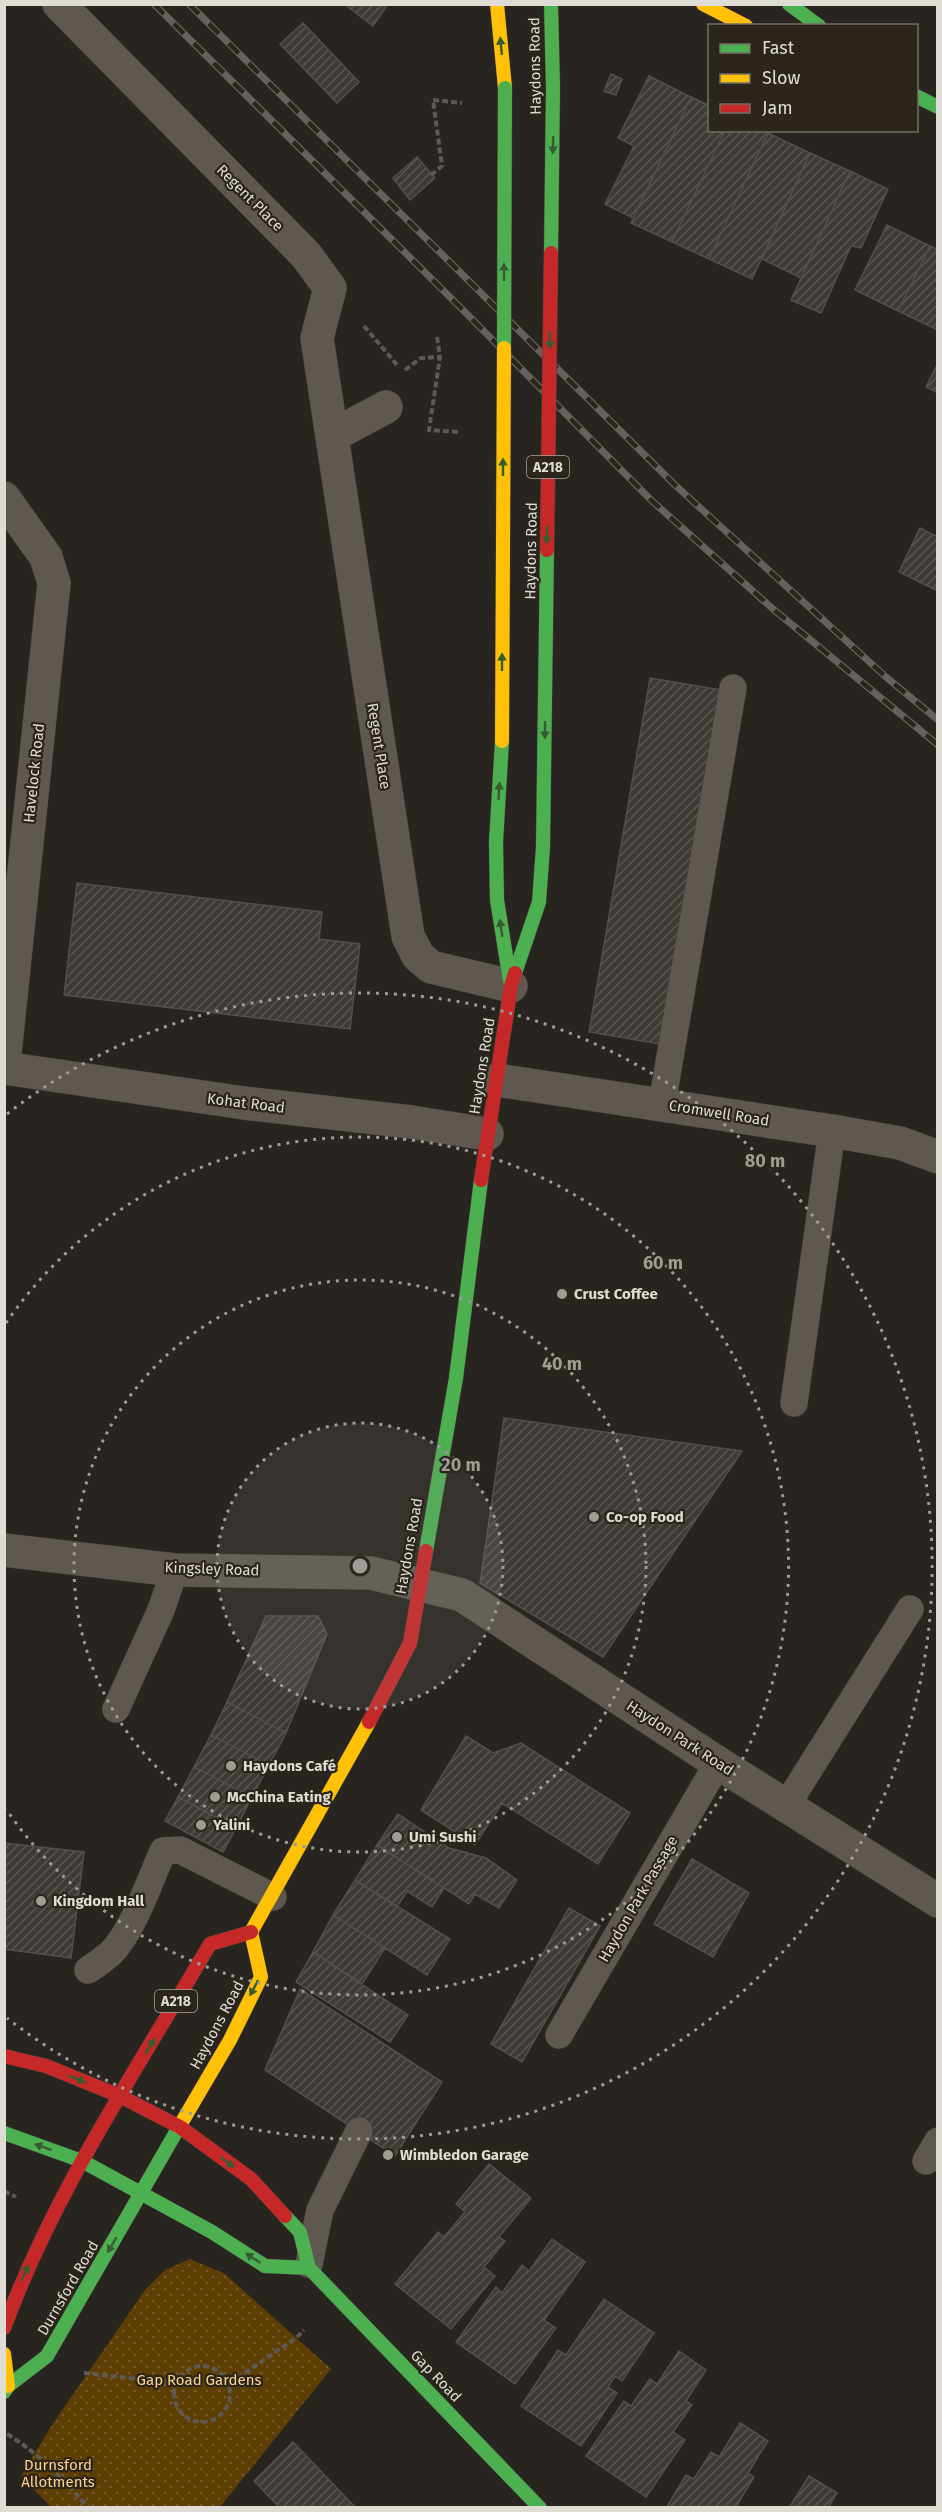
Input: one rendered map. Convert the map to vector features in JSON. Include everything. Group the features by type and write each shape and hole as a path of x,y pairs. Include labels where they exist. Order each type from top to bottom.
{"main road":[{"name":"Haydons Road","path":"497,4 505,88 502,729 496,842 497,900 511,986"},
{"name":"Haydons Road","path":"142,2195 230,2040 261,1977 252,1932 398,1669 410,1643 456,1377 487,1134 511,986 539,902 543,847 553,87 551,4"},
{"path":"703,4 742,24"},
{"path":"789,4 816,24"},
{"path":"918,97 938,107"},
{"name":"A218","path":"120,2097 210,1944 252,1932"},
{"name":"Gap Road","path":"4,2056 46,2066 120,2097 180,2127 250,2180 300,2232 309,2268 540,2508"},
{"path":"4,2328 23,2276 82,2161 120,2097"},
{"path":"4,2133 82,2161 212,2232 265,2266 309,2268"},
{"name":"Durnsford Road","path":"6,2389 47,2356 142,2195"},
{"name":"Durnsford Road","path":"4,2354 6,2389"}],"street":[{"name":"Regent Place","path":"59,4 306,255 330,288 317,338 408,936 418,956 431,967 511,986"},
{"path":"332,436 386,407"},
{"name":"Havelock Road","path":"4,498 46,557 54,583 4,1063"},
{"name":"Kohat Road","path":"4,1068 244,1103 411,1122 487,1134"},
{"name":"Cromwell Road","path":"497,1080 832,1131 900,1143 938,1157"},
{"name":"Kingsley Road","path":"4,1550 175,1570 371,1573 419,1584"},
{"name":"Haydon Park Road","path":"419,1584 462,1595 718,1763 938,1901"}],"lane":[{"path":"662,1104 733,688"},
{"path":"794,1403 832,1131"},
{"path":"117,1709 161,1610 175,1570"},
{"path":"786,1806 910,1609"},
{"name":"Haydon Park Passage","path":"559,2035 718,1763"},
{"path":"88,1970 112,1952 127,1930 163,1851 180,1850 273,1897"},
{"path":"309,2268 320,2210 359,2131"}],"path":[{"path":"431,175 442,166 433,100 466,104"},
{"path":"330,288 403,372 422,358 440,357"},
{"path":"437,337 440,357 429,430 459,432"},
{"path":"4,2191 16,2197"},
{"path":"230,2383 296,2338 304,2330"},
{"path":"191,2367 214,2367 230,2383 230,2406 214,2422 191,2422 175,2406 175,2383 191,2367"},
{"path":"87,2375 175,2383"},
{"path":"4,2432 26,2446 54,2470 89,2508"}],"green space":[{"name":"Gap Road Gardens","path":"190,2259 225,2274 331,2369 220,2507 51,2507 21,2476 52,2425 145,2290 165,2270"}],"building":[{"path":"344,4 388,4 373,26"},
{"path":"303,23 359,82 337,103 280,44"},
{"path":"611,74 622,79 616,95 604,91"},
{"path":"649,76 691,97 633,218 605,204 634,146 618,138"},
{"path":"691,97 708,105 708,132 724,132 672,242 631,223"},
{"path":"724,132 768,133 709,259 672,242"},
{"path":"768,133 810,153 752,279 709,259"},
{"path":"810,153 850,171 801,278 762,259"},
{"path":"417,157 435,178 410,200 393,178"},
{"path":"850,171 888,189 861,248 851,246 821,313 791,300"},
{"path":"887,225 930,246 898,311 855,290"},
{"path":"930,246 938,250 938,330 898,311"},
{"path":"938,363 938,393 926,387"},
{"path":"920,528 938,537 938,591 899,572"},
{"path":"650,678 722,690 660,1044 589,1032"},
{"path":"77,883 322,912 319,939 360,944 350,1029 64,995"},
{"name":"Co-op Food","path":"504,1418 742,1451 603,1657 480,1583"},
{"path":"266,1616 318,1616 327,1634 286,1733 227,1702"},
{"path":"227,1702 286,1733 269,1765 211,1735"},
{"name":"Haydons Café","path":"211,1735 269,1765 252,1797 194,1767"},
{"path":"466,1736 493,1753 521,1743 630,1813 598,1864 502,1803 475,1845 421,1810"},
{"name":"McChina Eating","path":"194,1767 252,1797 236,1828 178,1797"},
{"name":"Yalini","path":"178,1797 236,1828 223,1852 165,1821"},
{"path":"398,1814 449,1848 486,1858 517,1880 499,1908 475,1894 469,1904 377,1845"},
{"name":"Kingdom Hall","path":"4,1843 84,1852 71,1958 4,1949"},
{"path":"377,1845 444,1888 432,1907 407,1891 397,1907 355,1880"},
{"path":"692,1859 749,1893 713,1957 654,1924"},
{"path":"355,1880 450,1939 427,1975 333,1915"},
{"path":"569,1908 600,1926 522,2062 491,2044"},
{"path":"333,1915 385,1948 362,1984 313,1952"},
{"path":"313,1952 408,2015 390,2042 296,1982"},
{"path":"300,1989 442,2082 395,2156 265,2070"},
{"path":"489,2164 531,2198 499,2237 505,2241 484,2267 495,2276 451,2329 395,2284 438,2232 444,2237 465,2212 456,2204"},
{"path":"552,2239 585,2262 544,2320 556,2328 515,2384 456,2342 496,2287 502,2293 522,2265 529,2271"},
{"path":"604,2299 654,2333 622,2381 615,2376 608,2387 617,2393 581,2446 521,2406 558,2350 566,2355"},
{"path":"679,2351 706,2370 686,2401 692,2405 673,2432 685,2440 646,2497 586,2456 624,2401 631,2406 650,2379 657,2384"},
{"path":"740,2423 768,2441 748,2473 754,2477 737,2505 741,2508 666,2508 686,2475 694,2479 711,2452 719,2457"},
{"path":"293,2442 356,2508 280,2508 254,2481"},
{"path":"809,2476 837,2493 828,2508 789,2508"}],"railway":[{"path":"154,4 651,500 773,609 938,745"},
{"path":"189,4 675,485 886,677 938,720"}],"traffic: fast":[{"path":"551,4 553,87"},
{"path":"789,4 816,24"},
{"path":"551,253 553,87"},
{"path":"504,348 505,88"},
{"path":"918,97 938,107"},
{"path":"543,847 547,550"},
{"path":"502,741 496,842 497,900 510,981"},
{"path":"515,973 539,902 543,847"},
{"path":"426,1551 456,1378 481,1180"},
{"path":"4,2392 8,2386 47,2356 179,2127"},
{"path":"4,2133 82,2161 212,2232 265,2266 309,2268"},
{"path":"285,2216 300,2232 309,2268 540,2508"}],"traffic: slow":[{"path":"497,4 505,88"},
{"path":"703,4 742,24"},
{"path":"502,741 504,348"},
{"path":"179,2127 230,2040 261,1977 251,1932 369,1722"},
{"path":"4,2354 8,2386"}],"traffic: jam":[{"path":"547,550 551,253"},
{"path":"481,1180 511,986 515,973"},
{"path":"369,1722 410,1643 426,1551"},
{"path":"4,2328 24,2278 72,2180 210,1944 251,1932"},
{"path":"4,2056 46,2066 120,2096 180,2127 251,2179 285,2216"}],"place":[{"name":"Crust Coffee","path":"562,1294"},
{"name":"Co-op Food","path":"594,1517"},
{"name":"Haydons Café","path":"231,1766"},
{"name":"McChina Eating","path":"215,1797"},
{"name":"Yalini","path":"201,1825"},
{"name":"Umi Sushi","path":"397,1837"},
{"name":"Kingdom Hall","path":"41,1901"},
{"name":"Wimbledon Garage","path":"388,2155"}],"park label":[{"name":"Durnsford Allotments","path":"58,2474"}]}
